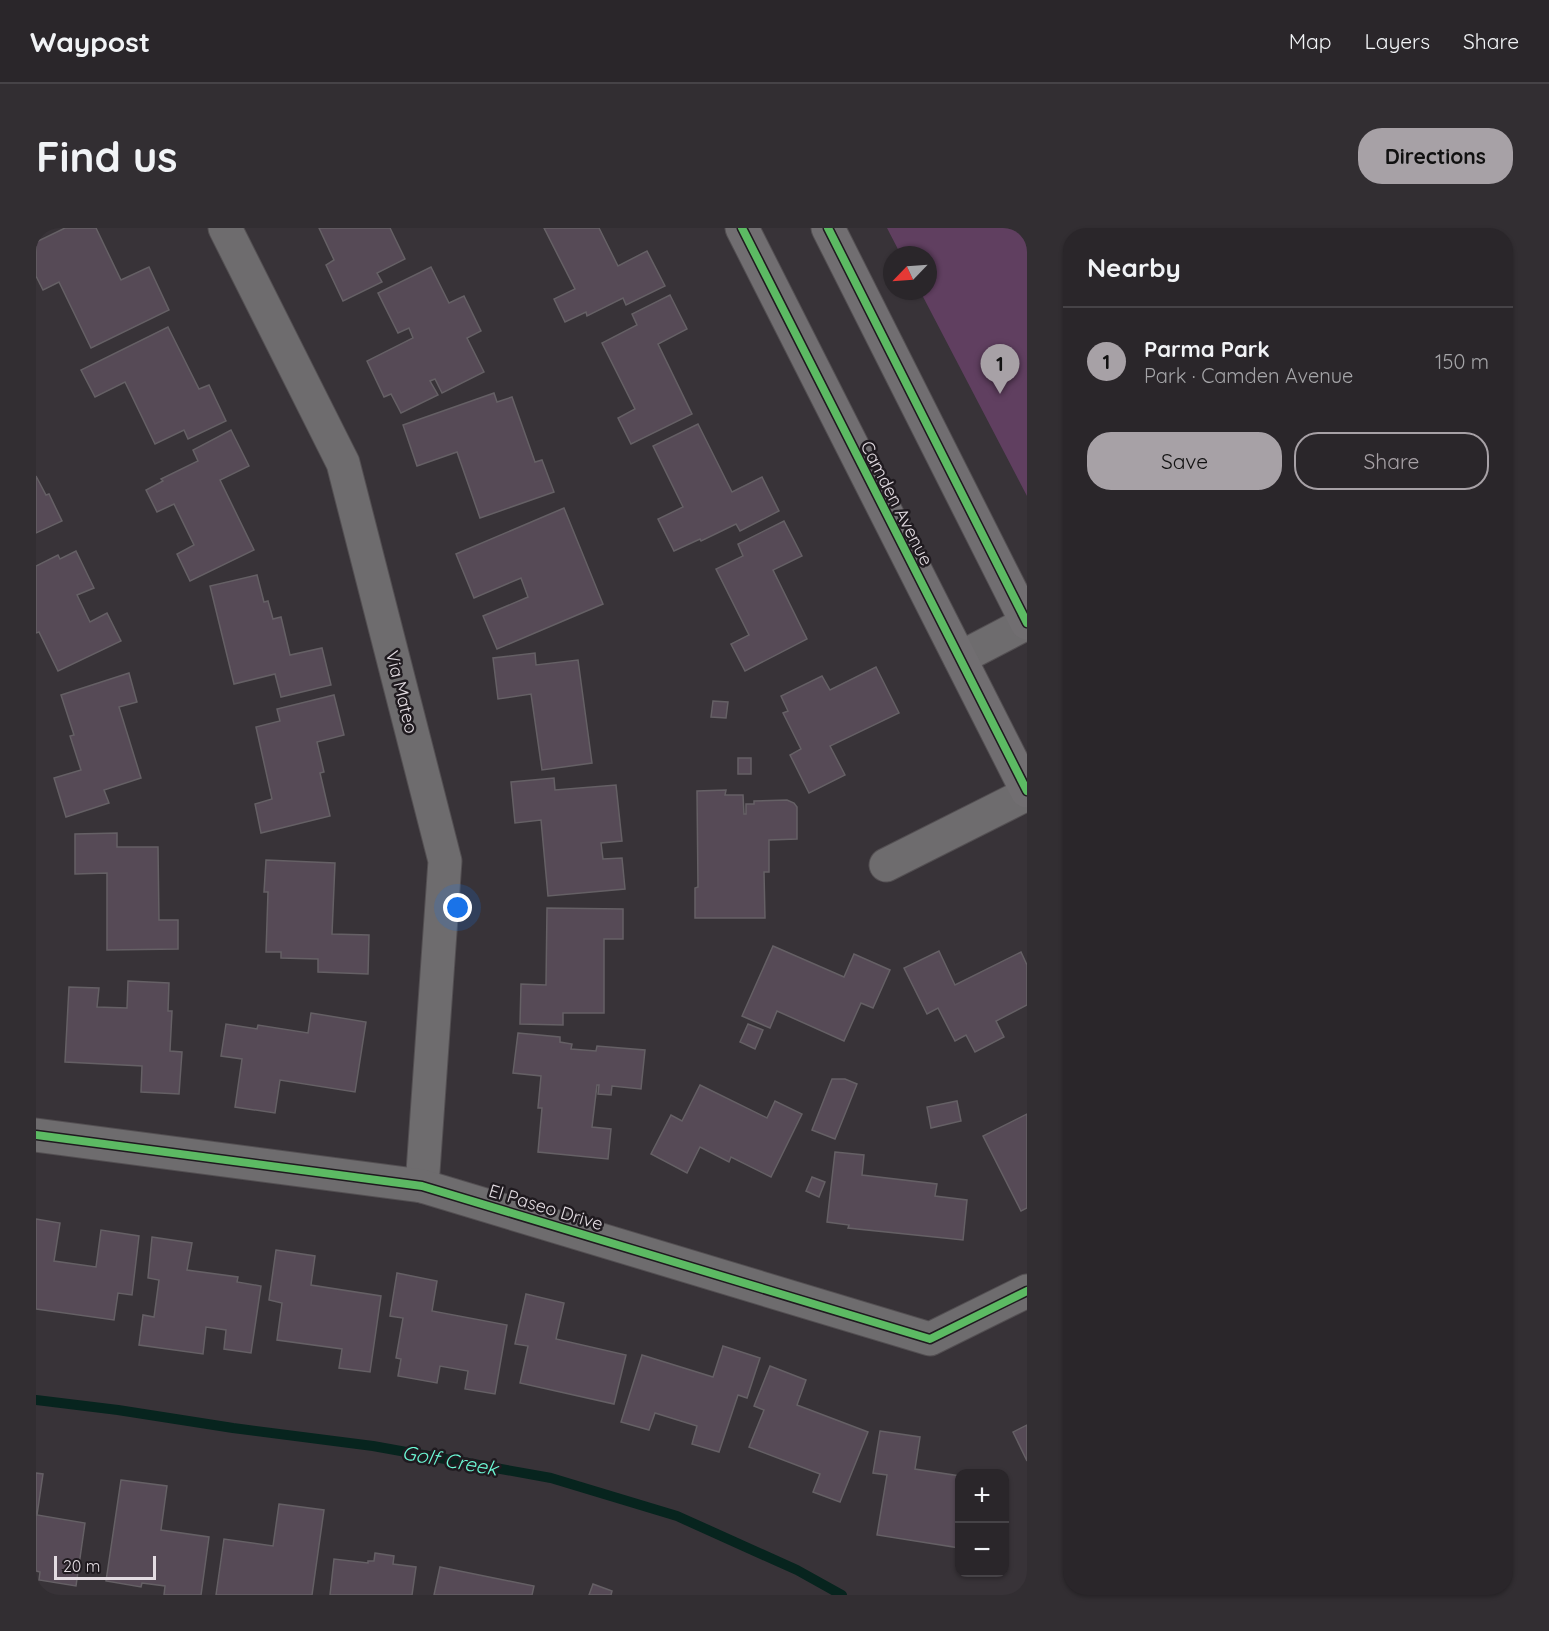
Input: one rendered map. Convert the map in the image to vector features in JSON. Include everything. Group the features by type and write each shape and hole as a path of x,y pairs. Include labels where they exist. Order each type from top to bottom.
{"main road":[{"name":"Camden Avenue","path":"742,228 1027,792"},
{"path":"828,228 1027,623"}],"street":[{"name":"Via Mateo","path":"225,228 343,463 445,861 422,1186"},
{"path":"960,658 1027,623"},
{"name":"Camden Avenue","path":"886,865 1027,792"},
{"name":"El Paseo Drive","path":"36,1135 422,1186 930,1339 1027,1291"}],"shaded area":[{"path":"887,228 1027,228 1027,496 925,300 937,300 937,246 896,246"}],"building":[{"path":"65,228 96,228 121,280 149,267 169,310 91,348 59,282 43,290 36,276 36,242"},
{"path":"319,228 390,228 405,259 377,273 382,282 343,301 326,265 334,260"},
{"path":"544,228 599,228 618,266 647,251 665,286 626,305 623,298 587,316 586,312 565,322 554,299 575,289"},
{"path":"431,267 449,303 464,296 481,331 467,338 484,372 442,393 435,379 430,381 438,395 401,413 391,394 384,397 367,361 413,338 409,328 398,333 378,293"},
{"path":"670,295 687,329 658,344 692,414 631,444 618,418 635,409 602,343 637,325 632,314"},
{"path":"168,327 199,389 209,385 226,421 188,439 184,430 155,444 125,382 95,397 81,370"},
{"path":"494,393 497,402 512,397 535,462 542,460 554,492 480,518 457,452 417,466 403,425"},
{"path":"698,424 732,492 762,477 779,511 740,531 736,524 674,551 658,519 683,507 653,446"},
{"path":"231,430 249,466 220,480 254,550 190,581 177,554 194,545 174,504 157,512 146,490 163,481 161,479 198,461 193,450"},
{"path":"36,476 46,495 49,494 62,521 36,533"},
{"path":"564,508 603,604 497,649 483,616 528,597 521,578 474,598 456,554"},
{"path":"784,521 802,556 773,570 807,639 745,671 731,644 749,635 716,569 743,556 738,544"},
{"path":"76,551 94,588 77,595 90,622 107,613 121,641 58,671 39,632 36,633 36,566 58,555 60,559"},
{"path":"257,575 264,602 268,601 273,619 281,617 290,655 322,648 331,685 281,697 275,674 234,684 210,586"},
{"path":"535,653 536,665 578,660 592,763 542,770 531,694 498,699 493,658"},
{"path":"876,667 899,713 830,746 845,775 809,793 790,755 801,749 783,713 788,711 781,696 822,676 830,690"},
{"path":"129,673 137,702 119,707 141,778 104,790 109,803 66,817 54,778 81,770 70,736 74,735 61,695"},
{"path":"334,695 344,735 317,742 324,772 320,773 330,816 261,833 255,804 272,799 256,727 280,721 277,709"},
{"path":"713,701 728,702 726,718 711,717"},
{"path":"738,758 751,758 751,774 738,774"},
{"path":"554,778 555,790 616,785 622,841 601,843 603,859 622,858 625,889 548,896 541,820 515,823 511,782"},
{"path":"726,790 725,795 743,795 744,814 746,814 746,804 754,804 754,801 787,800 797,807 797,839 769,840 769,872 764,872 765,918 695,918 695,888 698,887 697,791"},
{"path":"117,833 117,847 158,847 159,920 178,920 178,949 107,950 107,873 75,874 75,834"},
{"path":"266,860 335,863 332,934 369,935 368,974 318,972 318,959 281,958 281,952 266,952 268,892 264,892"},
{"path":"547,908 623,909 623,939 604,939 604,1013 563,1013 563,1025 520,1024 521,984 546,985"},
{"path":"773,946 844,977 854,954 890,970 873,1008 861,1003 844,1041 777,1011 770,1028 742,1016"},
{"path":"939,951 955,985 1021,952 1027,965 1027,1005 996,1021 1004,1037 975,1052 966,1035 955,1041 938,1008 927,1014 904,968"},
{"path":"128,981 169,983 168,1011 172,1011 170,1051 182,1052 179,1094 141,1092 142,1066 65,1062 69,987 99,988 97,1007 127,1008"},
{"path":"311,1013 366,1022 355,1092 280,1080 275,1113 235,1107 242,1059 221,1056 226,1024 257,1029 258,1025 308,1033"},
{"path":"748,1024 763,1030 755,1049 740,1042"},
{"path":"518,1033 560,1037 560,1042 572,1044 571,1049 596,1051 597,1046 645,1050 641,1089 612,1086 611,1095 598,1094 599,1085 597,1085 592,1127 611,1129 608,1159 538,1152 542,1108 538,1108 541,1076 513,1073"},
{"path":"832,1079 845,1079 857,1084 835,1139 812,1130"},
{"path":"700,1085 767,1118 775,1101 802,1114 771,1177 731,1157 729,1162 700,1147 687,1173 651,1154 671,1115 682,1121"},
{"path":"957,1101 961,1121 931,1128 927,1107"},
{"path":"1027,1114 1027,1208 1021,1211 983,1136"},
{"path":"835,1152 864,1155 862,1175 937,1184 935,1196 967,1200 963,1240 848,1228 849,1225 827,1222"},
{"path":"812,1177 825,1182 819,1197 806,1191"},
{"path":"36,1219 60,1223 54,1261 96,1267 101,1230 139,1236 132,1295 118,1293 114,1320 36,1309"},
{"path":"152,1237 192,1243 187,1270 238,1277 237,1282 261,1286 251,1353 224,1349 226,1330 206,1327 203,1354 139,1345 143,1315 154,1317 159,1280 148,1278"},
{"path":"276,1250 315,1256 311,1285 381,1296 370,1372 339,1368 342,1349 277,1340 282,1303 269,1300"},
{"path":"397,1273 437,1281 432,1311 507,1325 495,1394 465,1389 468,1371 440,1366 437,1383 398,1376 401,1359 396,1358 403,1318 390,1316"},
{"path":"526,1294 564,1303 556,1339 626,1355 614,1404 520,1383 528,1346 515,1344"},
{"path":"723,1346 760,1358 747,1398 738,1395 719,1452 692,1444 697,1426 655,1413 649,1430 621,1422 642,1355 713,1377"},
{"path":"770,1366 806,1380 797,1405 868,1432 840,1502 813,1492 820,1474 749,1447 764,1410 754,1406"},
{"path":"1027,1425 1027,1461 1013,1432"},
{"path":"880,1431 920,1437 915,1469 955,1475 955,1547 877,1535 887,1475 873,1473"},
{"path":"36,1473 43,1474 37,1515 85,1523 76,1586 39,1580 40,1572 36,1571"},
{"path":"121,1480 167,1486 161,1530 209,1537 201,1595 164,1595 165,1586 142,1583 141,1587 106,1581"},
{"path":"279,1504 324,1510 312,1595 216,1595 224,1539 273,1546"},
{"path":"375,1553 394,1556 393,1564 416,1567 412,1595 330,1595 334,1559 368,1563 368,1561 374,1561"},
{"path":"440,1567 534,1586 532,1595 434,1595"},
{"path":"593,1584 612,1591 611,1595 589,1595"}],"waterway":[{"name":"Golf Creek","path":"36,1400 373,1446 551,1478 677,1516 797,1570 842,1595"}],"cycle path":[{"path":"742,228 1027,791"},
{"path":"828,228 1027,623"},
{"path":"36,1135 422,1186 930,1339 1027,1291"}],"place":[{"name":"Parma Park","path":"1000,394"}]}
